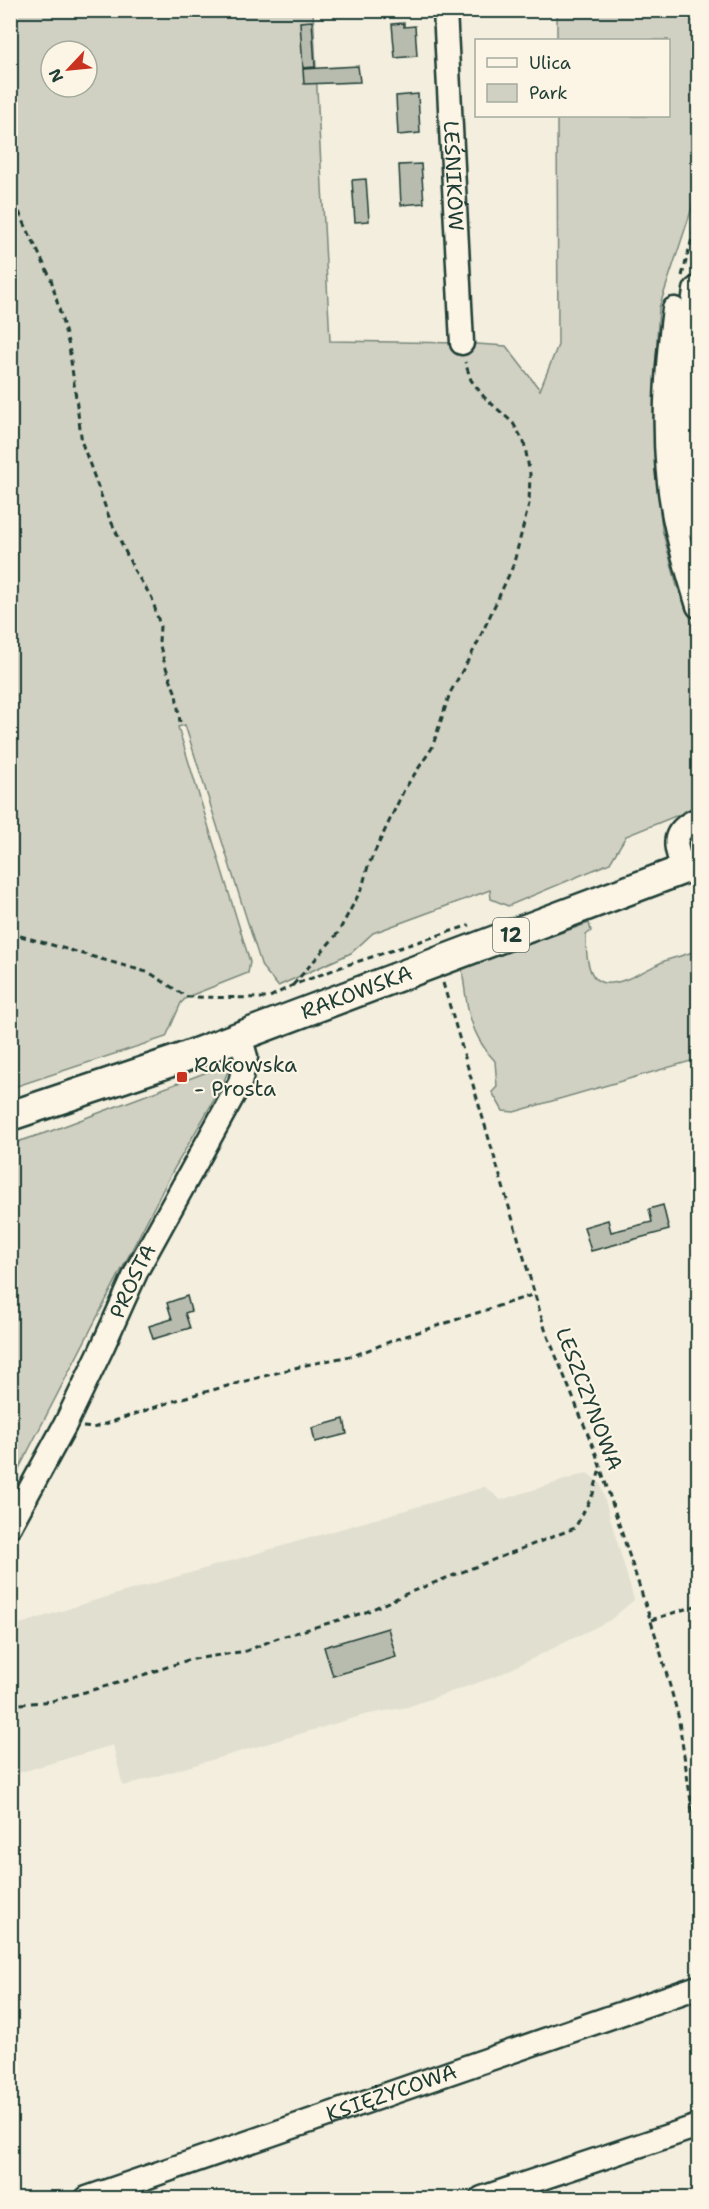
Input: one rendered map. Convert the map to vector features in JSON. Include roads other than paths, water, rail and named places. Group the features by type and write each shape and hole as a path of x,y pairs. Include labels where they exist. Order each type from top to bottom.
{"main road":[{"path":"699,291 690,345 687,409 690,467 699,524"},
{"name":"RAKOWSKA","path":"10,1116 174,1061 691,866"}],"street":[{"name":"LEŚNIKÓW","path":"445,10 462,343"},
{"path":"674,309 666,372 667,453 674,515 685,564 699,606"},
{"path":"691,866 676,852 676,842 685,824 699,819"},
{"name":"PROSTA","path":"10,1526 64,1425 138,1268 240,1083 246,1057 240,1036"},
{"name":"KSIĘŻYCOWA","path":"87,2199 699,1987"},
{"path":"482,2199 699,2126"}],"place":[{"name":"Rakowska - Prosta","path":"182,1077"}]}
